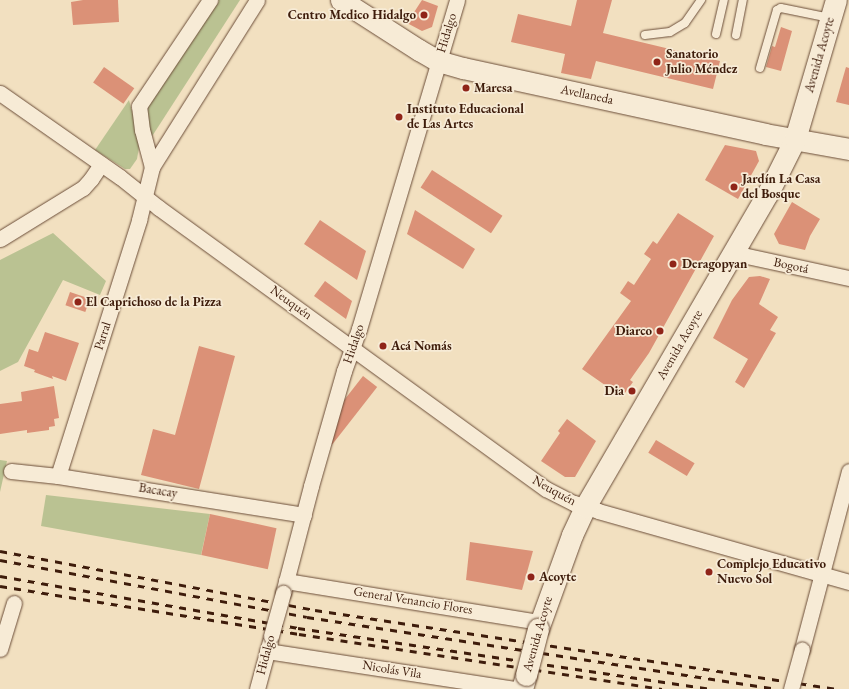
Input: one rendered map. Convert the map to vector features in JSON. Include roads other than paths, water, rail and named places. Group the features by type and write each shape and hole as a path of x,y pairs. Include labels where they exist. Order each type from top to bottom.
{"main road":[{"name":"Avellaneda","path":"341,0 438,61 471,70 795,139 849,149"},
{"name":"Avenida Acoyte","path":"521,684 539,625 572,536 585,506 768,193 795,139 834,5"}],"street":[{"path":"152,166 142,130 139,106 210,0"},
{"path":"152,166 257,0"},
{"name":"Hidalgo","path":"257,689 344,371 353,348 457,0"},
{"name":"Neuquén","path":"0,93 146,196 159,208 546,489 574,503 849,582"},
{"path":"0,239 83,188 91,180 101,164"},
{"name":"Parral","path":"58,476 146,196 152,166"},
{"name":"Bogotá","path":"733,253 849,278"},
{"name":"Bacacay","path":"11,471 58,476 304,515"},
{"path":"791,689 849,471"},
{"name":"General Venancio Flores","path":"284,587 539,625"},
{"path":"0,649 14,603"},
{"name":"Nicolás Vila","path":"269,643 521,684"}],"lane":[{"path":"645,35 670,32 685,23 701,0"},
{"path":"716,34 724,0"},
{"path":"736,35 743,0"},
{"path":"760,68 777,10 780,8 834,5"}],"railway":[{"path":"0,551 315,610 837,689"},
{"path":"0,560 307,617 778,689"},
{"path":"0,576 298,628 712,689"},
{"path":"0,586 299,634 662,689"}],"place":[{"name":"Centro Medico Hidalgo","path":"424,15"},
{"name":"Sanatorio Julio Méndez","path":"657,62"},
{"name":"Maresa","path":"466,88"},
{"name":"Instituto Educacional de Las Artes","path":"399,117"},
{"name":"Jardín La Casa del Bosque","path":"734,187"},
{"name":"Deragopyan","path":"673,264"},
{"name":"El Caprichoso de la Pizza","path":"78,302"},
{"name":"Diarco","path":"660,331"},
{"name":"Acá Nomás","path":"383,346"},
{"name":"Dia","path":"632,391"},
{"name":"Complejo Educativo Nuevo Sol","path":"709,572"},
{"name":"Acoyte","path":"531,577"}]}
